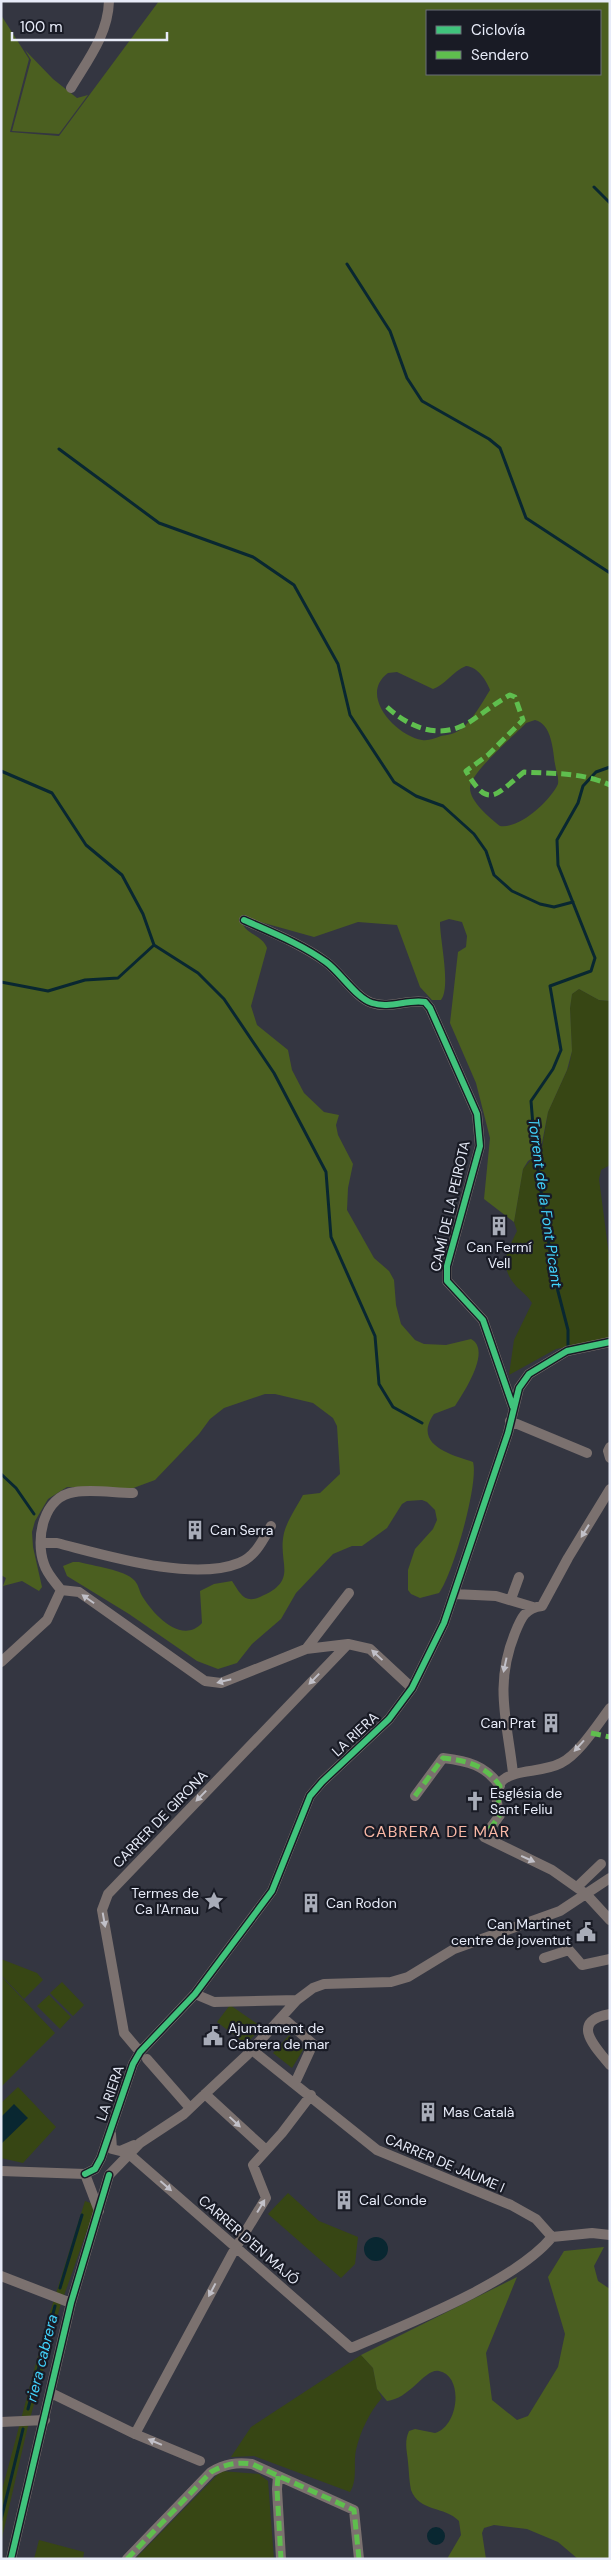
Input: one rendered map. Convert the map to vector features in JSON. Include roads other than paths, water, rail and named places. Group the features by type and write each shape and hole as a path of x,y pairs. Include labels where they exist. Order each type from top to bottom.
{"street":[{"path":"70,88 101,37 106,23 108,1"},
{"name":"CAMÍ DE LA PEIROTA","path":"244,920 302,945 329,964 370,1003 401,1005 418,1000 425,1002 430,1008 478,1114 480,1146 447,1266 447,1281 483,1320 513,1407"},
{"name":"LA RIERA","path":"102,2158 133,2064 143,2056 195,1994 272,1891 310,1796 322,1782 389,1719 412,1688 444,1623 519,1388 530,1374 567,1351 610,1342"},
{"path":"510,1421 587,1453"},
{"path":"610,1447 610,1458"},
{"path":"454,1594 496,1596 533,1607 542,1606 568,1558 610,1489"},
{"path":"61,1590 44,1564 41,1524 61,1497 75,1492 133,1493"},
{"path":"41,1543 57,1543 165,1568 212,1568 240,1563 259,1548 271,1526"},
{"path":"510,1599 519,1577"},
{"path":"61,1590 79,1592 205,1681 221,1683 306,1648 348,1644 370,1649 412,1688"},
{"path":"1,1662 47,1620 61,1590"},
{"path":"306,1648 349,1593"},
{"path":"513,1773 502,1692 503,1670 508,1650 522,1615 533,1607"},
{"name":"CARRER DE GIRONA","path":"190,2108 124,2033 102,1910 108,1894 348,1644"},
{"path":"610,1708 585,1740 560,1764 513,1773 503,1780 500,1786 498,1807 500,1815 484,1837 552,1870 581,1891 610,1920"},
{"path":"415,1796 443,1758 465,1761 480,1766 492,1775 500,1786"},
{"path":"11,2559 45,2420 68,2302 110,2175 140,2143 190,2108 205,2094 252,2050 297,2000 324,1984 391,1982 408,1977 454,1949 560,1911 581,1891 601,1864"},
{"path":"581,1891 600,1885 610,1878"},
{"path":"544,1958 569,1950 582,1965 610,1959"},
{"path":"195,1994 214,2002 297,2000"},
{"path":"610,2014 592,2020 587,2028 588,2039 610,2065"},
{"path":"282,2017 313,2044 295,2083"},
{"name":"CARRER DE JAUME I","path":"252,2050 311,2095 377,2150 511,2205 536,2219 552,2237"},
{"path":"205,2094 265,2149"},
{"path":"135,2434 236,2248 266,2198 253,2165 265,2149 282,2133 311,2095"},
{"path":"112,2124 112,2149 120,2151 140,2143"},
{"name":"CARRER D'EN MAJÓ","path":"129,2154 351,2348 407,2324 484,2286 540,2252 552,2237"},
{"path":"1,2171 85,2174 95,2169 102,2158"},
{"path":"102,2158 110,2175"},
{"path":"85,2174 99,2211"},
{"path":"89,2186 104,2191"},
{"path":"552,2237 592,2233 610,2235"},
{"path":"1,2276 68,2302"},
{"path":"51,2392 135,2434 200,2461"},
{"path":"1,2422 45,2420"},
{"path":"128,2559 211,2472 220,2467 239,2462 278,2476 354,2510 359,2559"},
{"path":"278,2476 281,2559"}],"water":[{"path":"14,2104 28,2118 1,2144 1,2117"},
{"path":"376,2237 385,2240 388,2249 385,2258 376,2261 367,2258 364,2249 367,2240"},
{"path":"436,2527 442,2530 445,2536 442,2542 436,2545 430,2542 427,2536 430,2530"}],"waterway":[{"path":"594,187 610,203"},
{"path":"347,264 390,331 407,378 422,401 489,439 500,448 526,518 610,573"},
{"path":"59,449 159,523 253,557 294,585 338,664 350,715 394,782 416,796 443,806 474,834 486,851 494,875 512,891 540,904 554,907 573,902"},
{"name":"Torrent de la Font Picant","path":"568,1345 568,1330 553,1272 535,1150 531,1101 553,1069 561,1050 550,986 591,971 595,958 558,865 557,840 578,803 583,786 596,772 610,767"},
{"path":"1,771 52,793 86,845 122,875 143,914 154,945 198,973 224,999 274,1073 326,1172 331,1237 375,1336 379,1384 393,1407 422,1423"},
{"path":"1,982 48,991 85,980 118,978 154,945"},
{"path":"1,1474 16,1488 34,1514"},
{"name":"riera cabrera","path":"60,2288 82,2215"},
{"name":"riera cabrera","path":"28,2409 55,2306"},
{"name":"riera cabrera","path":"1,2520 23,2429"}],"place":[{"name":"Can Fermí Vell","path":"499,1226"},
{"name":"Can Serra","path":"195,1530"},
{"name":"Can Prat","path":"551,1723"},
{"name":"Església de Sant Feliu","path":"475,1801"},
{"name":"Termes de Ca l'Arnau","path":"214,1901"},
{"name":"Can Rodon","path":"311,1903"},
{"name":"Can Martinet centre de joventut","path":"586,1932"},
{"name":"Ajuntament de Cabrera de mar","path":"213,2036"},
{"name":"Mas Català","path":"428,2112"},
{"name":"Cal Conde","path":"344,2200"}],"district":[{"name":"CABRERA DE MAR","path":"437,1831"}]}
